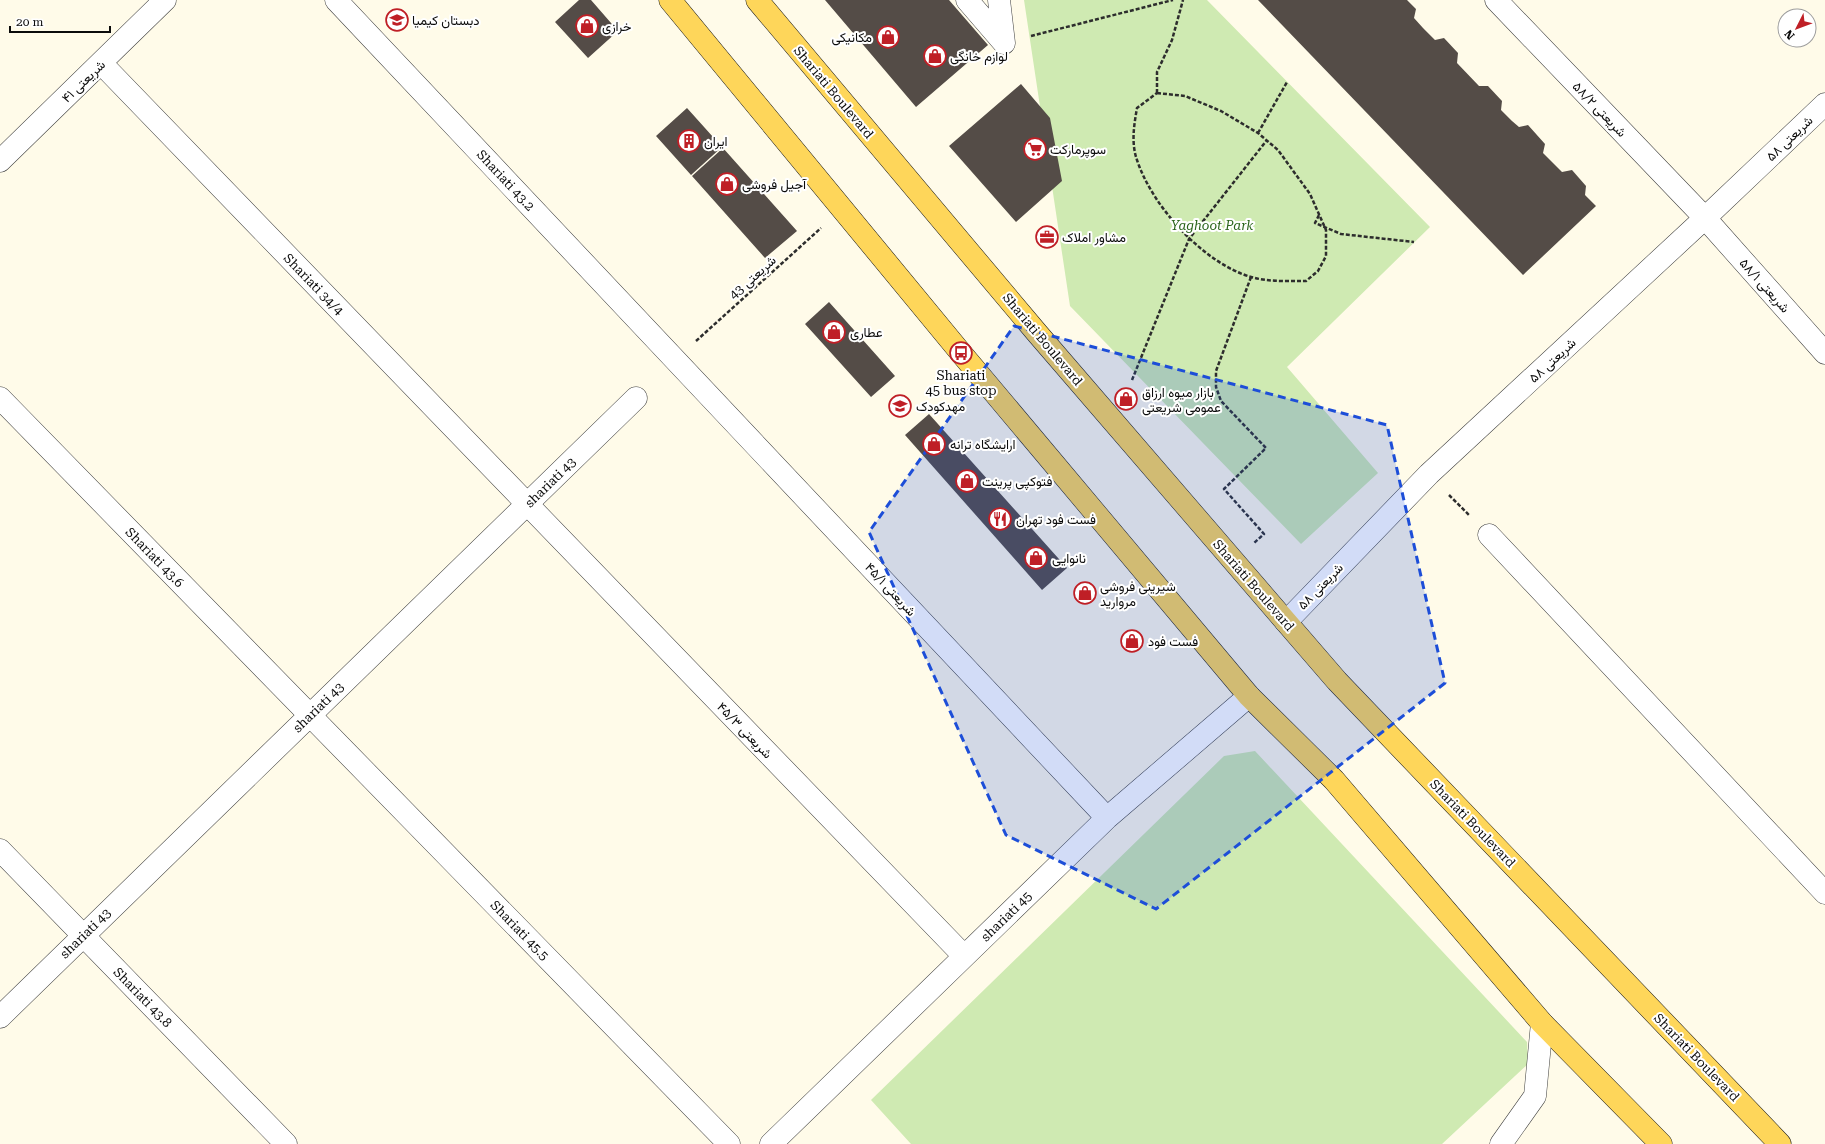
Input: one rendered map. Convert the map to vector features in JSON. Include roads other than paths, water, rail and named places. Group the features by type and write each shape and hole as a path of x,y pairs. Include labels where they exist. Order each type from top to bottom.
{"main road":[{"path":"670,0 961,353 1249,696 1334,780 1542,1024 1661,1144"},
{"name":"Shariati Boulevard","path":"756,0 1037,333 1337,681 1780,1144"}],"street":[{"name":"شریعتی ۴۱","path":"0,160 165,0"},
{"name":"Shariati 43.2","path":"336,0 675,360"},
{"path":"967,0 1004,43 999,0"},
{"name":"شریعتی ۵۸/۲","path":"1496,0 1705,218"},
{"name":"Shariati 34/4","path":"101,63 527,504"},
{"name":"شریعتی ۵۸","path":"1286,622 1429,474 1705,218 1825,104"},
{"name":"شریعتی ۵۸/۱","path":"1705,218 1825,353"},
{"name":"شریعتی ۴۵/۱","path":"675,360 1107,818"},
{"name":"Shariati 43.6","path":"0,398 310,715"},
{"name":"shariati 43","path":"0,1017 636,398"},
{"name":"شریعتی ۴۵/۳","path":"527,504 964,956"},
{"path":"1489,536 1825,893"},
{"name":"shariati 45","path":"771,1144 1107,818 1249,696"},
{"name":"Shariati 45.5","path":"310,715 729,1144"},
{"name":"Shariati 43.8","path":"0,850 286,1144"},
{"path":"1500,1144 1535,1096 1542,1024"}],"place":[{"name":"دبستان کیمیا","path":"397,20"},
{"name":"خرازی","path":"587,26"},
{"name":"مکانیکی","path":"888,37"},
{"name":"لوازم خانگی","path":"935,56"},
{"name":"ایران","path":"689,141"},
{"name":"سوپرمارکت","path":"1035,149"},
{"name":"آجیل فروشی","path":"727,184"},
{"name":"مشاور املاک","path":"1047,237"},
{"name":"عطاری","path":"834,332"},
{"name":"Shariati 45 bus stop","path":"961,353"},
{"name":"بازار میوه ارزاق عمومی شریعتی","path":"1126,399"},
{"name":"مهدکودک","path":"900,406"},
{"name":"ارایشگاه ترانه","path":"934,444"},
{"name":"فتوکپی پرینت","path":"967,481"},
{"name":"فست فود تهران","path":"1000,519"},
{"name":"نانوایی","path":"1036,558"},
{"name":"شیرینی فروشی مروارید","path":"1085,593"},
{"name":"فست فود","path":"1132,641"}],"park label":[{"name":"Yaghoot Park","path":"1212,225"}]}
